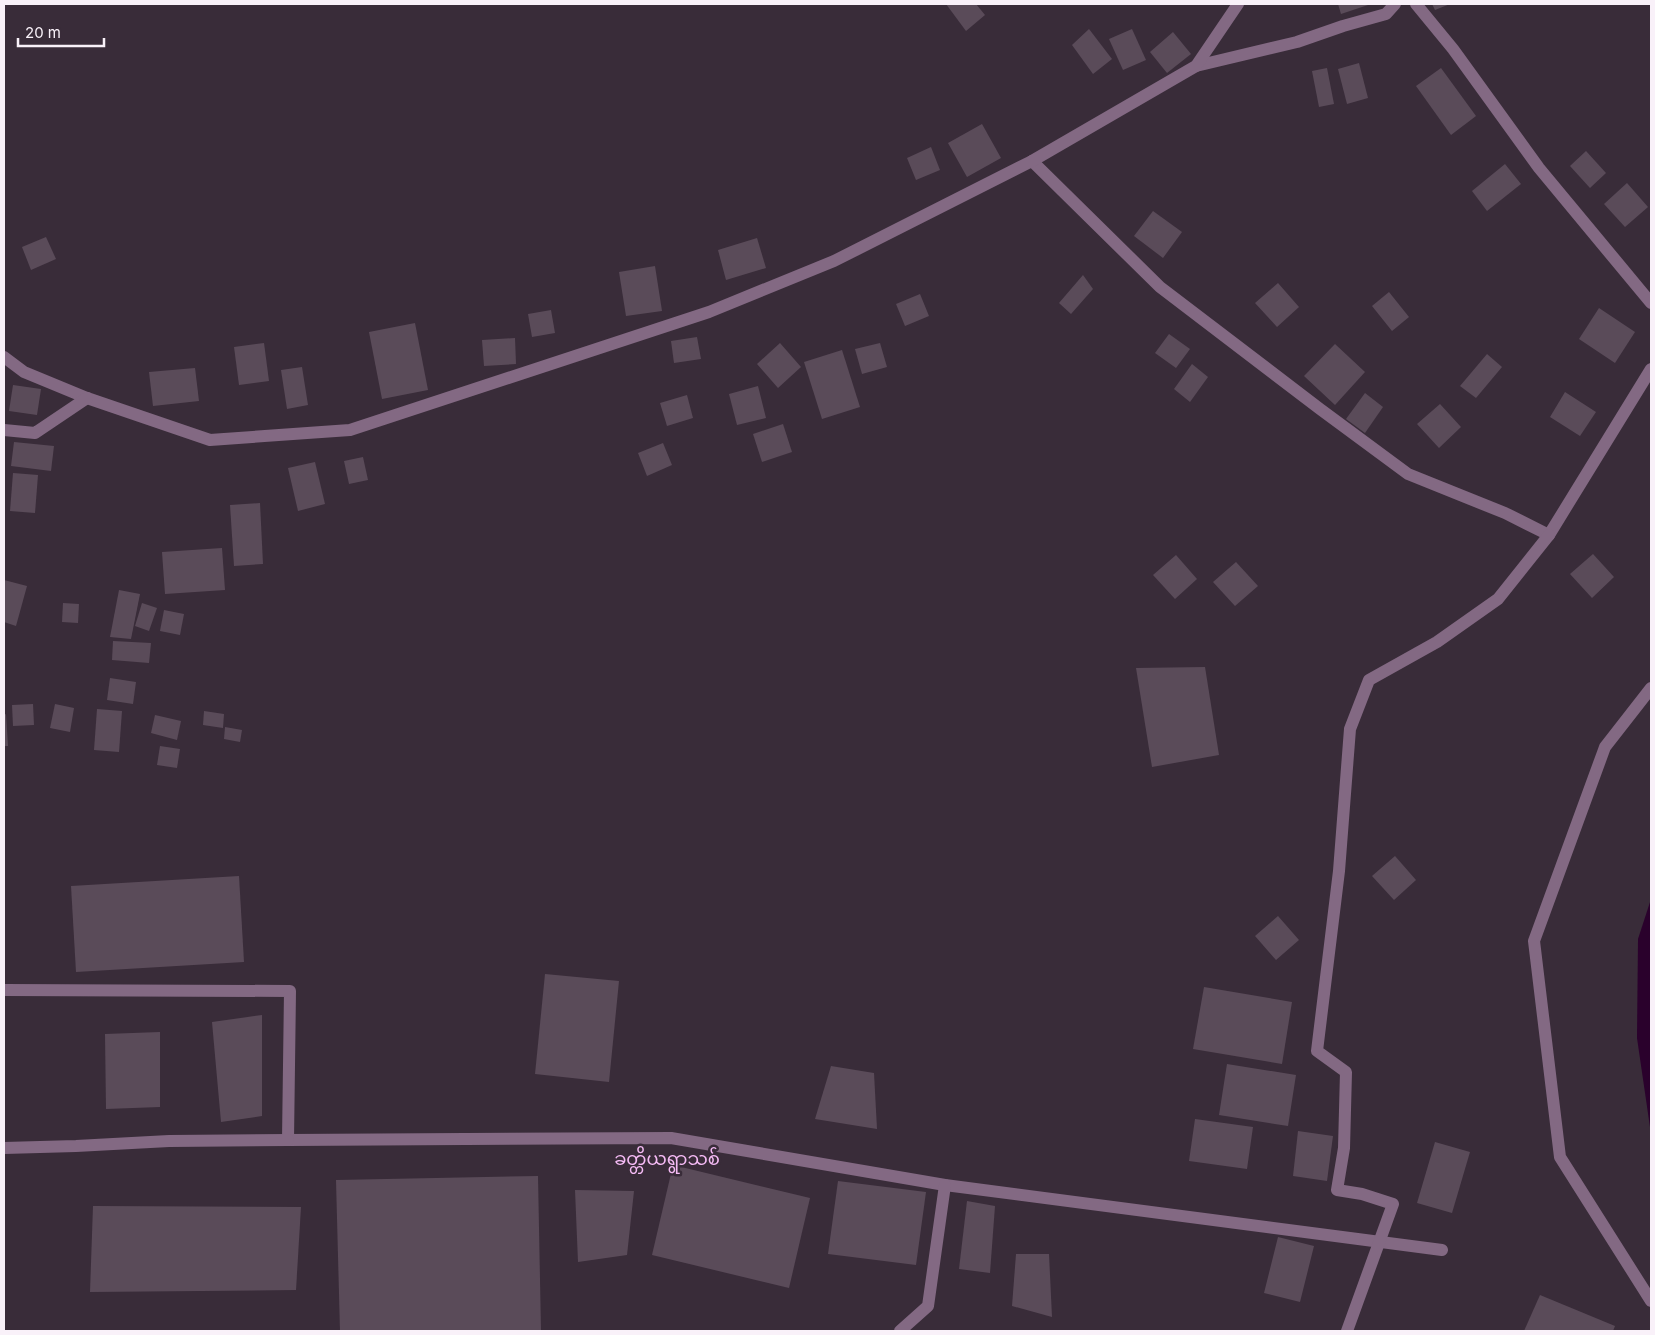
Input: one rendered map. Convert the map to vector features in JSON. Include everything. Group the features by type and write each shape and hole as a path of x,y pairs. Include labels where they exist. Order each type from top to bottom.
{"street":[{"path":"1196,66 1238,4"},
{"path":"4,357 24,372 87,398 210,440 350,430 709,312 834,261 1032,161 1196,66 1297,42 1386,14 1395,4"},
{"path":"1416,4 1453,49 1539,168 1651,303"},
{"path":"1032,161 1160,287 1408,474 1505,513 1548,535"},
{"path":"1347,1331 1393,1204 1362,1194 1337,1190 1344,1148 1346,1072 1316,1052 1339,871 1350,729 1369,680 1437,642 1498,599 1548,535 1651,369"},
{"path":"4,430 35,433 87,398"},
{"path":"1651,688 1605,747 1534,941 1560,1157 1651,1301"},
{"path":"4,990 290,991 288,1140"},
{"path":"4,1148 169,1141 670,1138 945,1184 1442,1250"},
{"path":"900,1331 928,1306 945,1184"}],"shaded area":[{"path":"1651,899 1651,1134 1637,1038 1638,939"}],"building":[{"path":"946,4 976,4 985,15 966,31"},
{"path":"1338,4 1371,4 1341,14"},
{"path":"1432,4 1450,4 1435,10"},
{"path":"1089,29 1112,59 1093,74 1072,45"},
{"path":"1132,29 1146,60 1123,70 1109,39"},
{"path":"1173,32 1191,54 1167,73 1150,52"},
{"path":"1359,63 1368,98 1347,104 1338,69"},
{"path":"1327,68 1334,104 1319,107 1312,71"},
{"path":"1441,68 1476,116 1451,135 1416,86"},
{"path":"982,124 1001,158 967,177 948,143"},
{"path":"931,147 940,170 916,180 907,158"},
{"path":"1586,151 1606,173 1590,188 1570,166"},
{"path":"1505,164 1521,184 1487,211 1472,191"},
{"path":"1627,183 1648,207 1625,227 1604,204"},
{"path":"1153,211 1182,232 1163,258 1134,236"},
{"path":"46,237 56,259 31,270 22,247"},
{"path":"757,238 766,268 726,280 718,250"},
{"path":"655,266 662,311 626,316 619,272"},
{"path":"1083,275 1093,289 1071,314 1059,303"},
{"path":"1278,283 1299,307 1277,327 1255,303"},
{"path":"1389,292 1409,317 1392,331 1372,306"},
{"path":"920,294 929,316 905,326 896,304"},
{"path":"1599,308 1635,332 1615,363 1579,339"},
{"path":"551,310 555,333 532,337 528,314"},
{"path":"415,323 428,390 382,399 369,332"},
{"path":"1169,334 1190,349 1176,368 1155,353"},
{"path":"697,337 701,359 674,363 671,341"},
{"path":"515,338 516,364 484,366 482,340"},
{"path":"264,343 269,381 239,385 234,347"},
{"path":"780,343 801,367 778,388 757,364"},
{"path":"880,343 887,367 862,374 855,349"},
{"path":"1335,344 1365,372 1335,405 1304,376"},
{"path":"842,350 860,407 822,419 804,362"},
{"path":"1487,354 1502,367 1476,398 1460,386"},
{"path":"1192,364 1208,377 1190,402 1174,389"},
{"path":"302,367 308,405 287,409 281,370"},
{"path":"195,368 199,401 153,406 149,372"},
{"path":"13,385 41,389 37,415 9,411"},
{"path":"758,386 766,418 737,425 729,394"},
{"path":"1565,392 1596,412 1580,436 1550,417"},
{"path":"1365,393 1383,407 1365,433 1346,419"},
{"path":"687,395 693,418 667,426 660,403"},
{"path":"1440,404 1461,427 1439,448 1417,424"},
{"path":"783,424 792,452 762,462 753,434"},
{"path":"14,442 54,446 51,471 11,466"},
{"path":"663,443 672,465 647,476 638,453"},
{"path":"363,457 368,480 349,484 344,461"},
{"path":"315,462 325,504 298,511 288,468"},
{"path":"13,473 38,475 35,513 10,511"},
{"path":"260,503 263,564 234,566 230,505"},
{"path":"222,548 225,590 165,594 162,552"},
{"path":"1593,554 1614,577 1592,598 1570,574"},
{"path":"1176,555 1197,579 1175,599 1153,575"},
{"path":"1236,562 1258,586 1235,606 1213,582"},
{"path":"4,580 27,586 16,626 4,622"},
{"path":"119,590 140,594 131,639 110,637"},
{"path":"63,603 79,604 78,623 62,622"},
{"path":"142,603 157,608 149,631 135,626"},
{"path":"164,610 184,614 180,635 160,631"},
{"path":"113,641 151,643 149,663 112,660"},
{"path":"1205,667 1219,755 1152,767 1136,668"},
{"path":"110,678 136,682 133,704 107,700"},
{"path":"33,704 34,725 13,726 12,705"},
{"path":"55,704 74,708 70,732 50,728"},
{"path":"97,709 122,711 119,752 94,750"},
{"path":"204,711 224,714 223,728 203,725"},
{"path":"6,714 8,746 4,746 4,715"},
{"path":"155,715 181,721 177,740 151,733"},
{"path":"225,727 242,730 240,742 224,739"},
{"path":"160,746 180,749 177,768 157,765"},
{"path":"1395,856 1416,880 1394,900 1372,876"},
{"path":"239,876 244,962 76,972 71,886"},
{"path":"1278,916 1299,940 1276,960 1255,936"},
{"path":"545,974 619,981 609,1082 535,1074"},
{"path":"1204,987 1292,1002 1282,1064 1193,1049"},
{"path":"262,1015 262,1116 221,1122 212,1022"},
{"path":"160,1032 160,1107 106,1109 105,1034"},
{"path":"1227,1064 1296,1075 1288,1126 1219,1115"},
{"path":"831,1066 874,1073 877,1129 815,1119"},
{"path":"1195,1119 1253,1127 1247,1169 1189,1161"},
{"path":"1298,1131 1333,1136 1327,1181 1293,1176"},
{"path":"1435,1142 1470,1152 1452,1213 1417,1203"},
{"path":"673,1165 810,1198 789,1288 652,1255"},
{"path":"538,1176 541,1331 340,1331 336,1180"},
{"path":"838,1181 926,1192 916,1265 828,1254"},
{"path":"575,1190 634,1191 627,1255 578,1262"},
{"path":"967,1201 995,1206 990,1273 959,1269"},
{"path":"93,1206 301,1207 296,1290 90,1292"},
{"path":"1278,1237 1314,1246 1300,1302 1264,1293"},
{"path":"1016,1254 1049,1254 1052,1317 1012,1306"},
{"path":"1540,1295 1615,1326 1613,1331 1524,1331"}],"district":[{"name":"ခတ္တိယရွာသစ်","path":"667,1158"}]}
